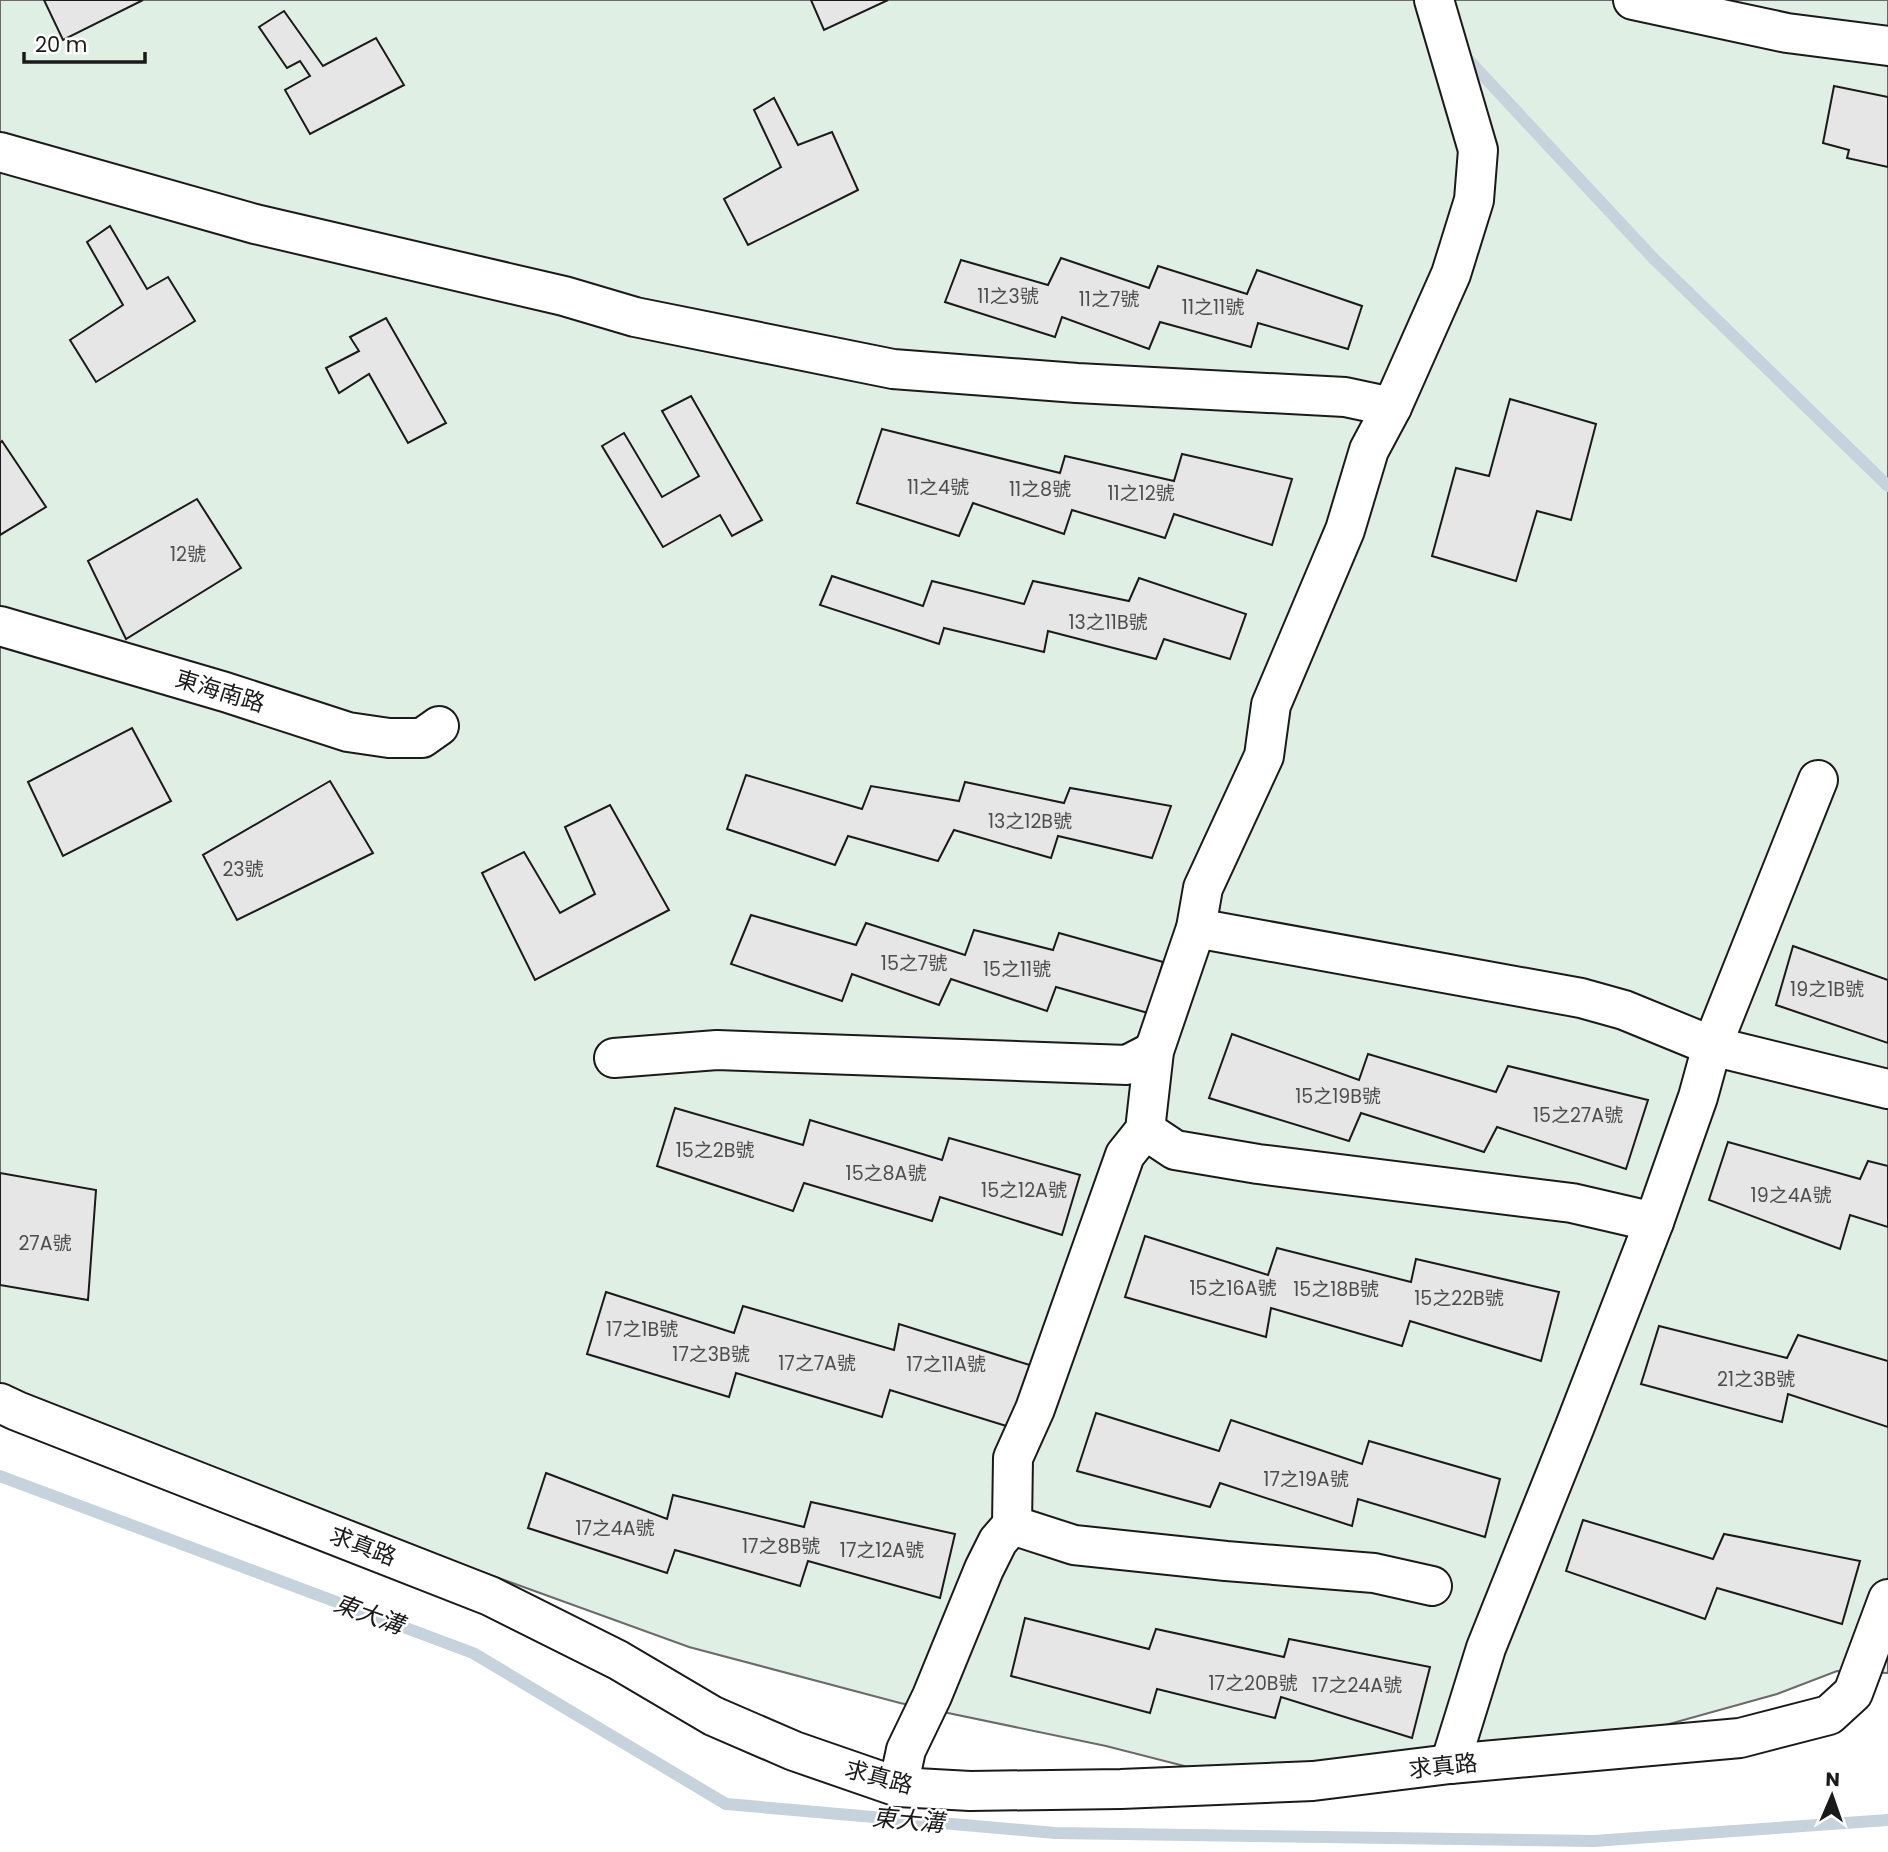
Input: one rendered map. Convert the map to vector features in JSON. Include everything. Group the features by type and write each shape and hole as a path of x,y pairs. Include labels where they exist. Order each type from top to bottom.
{"street":[{"path":"898,1787 906,1750 932,1696 984,1569 998,1541 1012,1525 1013,1458 1035,1409 1125,1155 1145,1130 1154,1051 1196,928 1203,888 1264,756 1271,705 1345,530 1369,450 1392,407 1451,274 1474,200 1478,150 1434,0"},
{"path":"1633,0 1787,33 1888,46"},
{"path":"0,152 255,223 564,296 635,317 893,369 1077,383 1345,397 1392,407"},
{"name":"東海南路","path":"0,626 225,692 348,732 389,738 422,738 439,726"},
{"path":"1450,1764 1486,1648 1654,1222 1698,1097 1712,1046 1818,780"},
{"path":"1196,928 1581,998 1624,1010 1712,1046 1888,1089"},
{"path":"614,1058 718,1050 1127,1065 1154,1051"},
{"path":"1145,1130 1175,1150 1258,1164 1572,1203 1654,1222"},
{"name":"求真路","path":"0,1403 17,1412 491,1596 618,1660 713,1716 794,1751 898,1787 970,1791 1121,1789 1313,1781 1450,1764 1740,1738 1829,1715 1853,1693 1888,1599"},
{"path":"1012,1525 1074,1545 1374,1573 1432,1586"}],"green space":[{"path":"0,0 1888,0 1888,1673 1837,1671 1777,1694 1583,1748 1235,1779 1106,1746 900,1703 689,1647 146,1450 0,1384"}],"building":[{"path":"44,0 143,0 63,40"},
{"path":"811,0 888,0 824,30"},
{"path":"284,11 323,66 376,38 404,85 310,134 285,90 310,76 300,61 287,68 259,27"},
{"path":"1834,86 1888,97 1888,167 1847,158 1849,150 1823,143"},
{"path":"774,98 798,145 832,132 858,190 748,245 724,199 781,167 754,110"},
{"path":"110,226 147,289 168,277 195,321 96,382 70,340 123,305 87,242"},
{"path":"1061,258 1149,288 1158,266 1247,294 1257,270 1362,306 1348,349 1258,323 1251,347 1160,322 1149,349 1062,317 1055,337 945,302 961,260 1048,285"},
{"path":"386,318 446,423 408,443 369,374 339,393 326,368 359,351 350,337"},
{"path":"691,396 762,520 732,536 720,515 663,547 602,446 624,433 662,497 699,476 662,411"},
{"path":"1510,399 1596,424 1571,520 1537,511 1516,581 1432,556 1456,468 1489,476"},
{"path":"882,429 1060,473 1065,456 1174,481 1182,454 1292,479 1272,545 1174,514 1165,538 1072,510 1064,534 973,503 959,536 857,503"},
{"path":"2,441 46,507 0,535 0,443"},
{"path":"197,499 241,568 126,639 88,561"},
{"path":"832,576 923,606 932,581 1024,604 1033,581 1129,601 1139,578 1246,614 1230,659 1164,639 1156,659 1048,631 1044,652 944,628 939,644 820,605"},
{"path":"132,728 171,801 63,856 28,782"},
{"path":"746,775 862,809 871,786 959,801 965,782 1064,803 1070,788 1171,806 1152,858 1058,836 1051,858 954,830 938,861 848,836 835,865 727,829"},
{"path":"330,781 373,853 237,920 203,855"},
{"path":"610,805 669,910 535,980 482,873 524,852 560,913 595,894 565,827"},
{"path":"751,915 856,945 866,923 965,955 974,930 1053,950 1059,933 1163,962 1148,1013 1056,987 1047,1011 951,979 939,1005 852,974 842,1001 731,964"},
{"path":"1793,946 1888,980 1888,1043 1776,1005"},
{"path":"1232,1034 1359,1080 1368,1054 1496,1092 1508,1066 1648,1100 1626,1169 1497,1127 1484,1152 1361,1113 1349,1141 1209,1098"},
{"path":"675,1108 803,1145 810,1120 942,1160 949,1138 1080,1175 1062,1235 940,1197 932,1221 804,1183 793,1211 657,1166"},
{"path":"1728,1142 1860,1179 1868,1161 1888,1166 1888,1227 1850,1215 1840,1249 1709,1200"},
{"path":"0,1173 96,1190 88,1300 0,1285"},
{"path":"1145,1236 1268,1275 1277,1248 1411,1282 1416,1259 1559,1292 1541,1361 1410,1321 1402,1346 1271,1308 1266,1337 1125,1297"},
{"path":"606,1292 734,1333 743,1306 894,1350 899,1324 1036,1367 1016,1429 890,1390 882,1417 736,1373 729,1397 587,1354"},
{"path":"1659,1326 1787,1358 1798,1335 1888,1361 1888,1427 1788,1394 1782,1422 1641,1384"},
{"path":"1096,1413 1219,1451 1231,1420 1362,1464 1369,1441 1500,1479 1485,1537 1358,1499 1352,1526 1220,1483 1210,1507 1077,1471"},
{"path":"546,1473 667,1519 673,1495 804,1527 811,1502 955,1534 940,1598 808,1561 800,1586 675,1550 667,1573 528,1528"},
{"path":"1583,1520 1713,1559 1724,1534 1860,1561 1842,1624 1717,1588 1705,1619 1566,1571"},
{"path":"1025,1618 1149,1649 1156,1629 1284,1657 1289,1639 1430,1667 1412,1738 1281,1697 1275,1718 1157,1689 1150,1713 1011,1676"}],"waterway":[{"path":"1463,54 1654,259 1888,486"},
{"name":"東大溝","path":"0,1476 473,1653 726,1804 1055,1833 1594,1841 1888,1820"}]}
